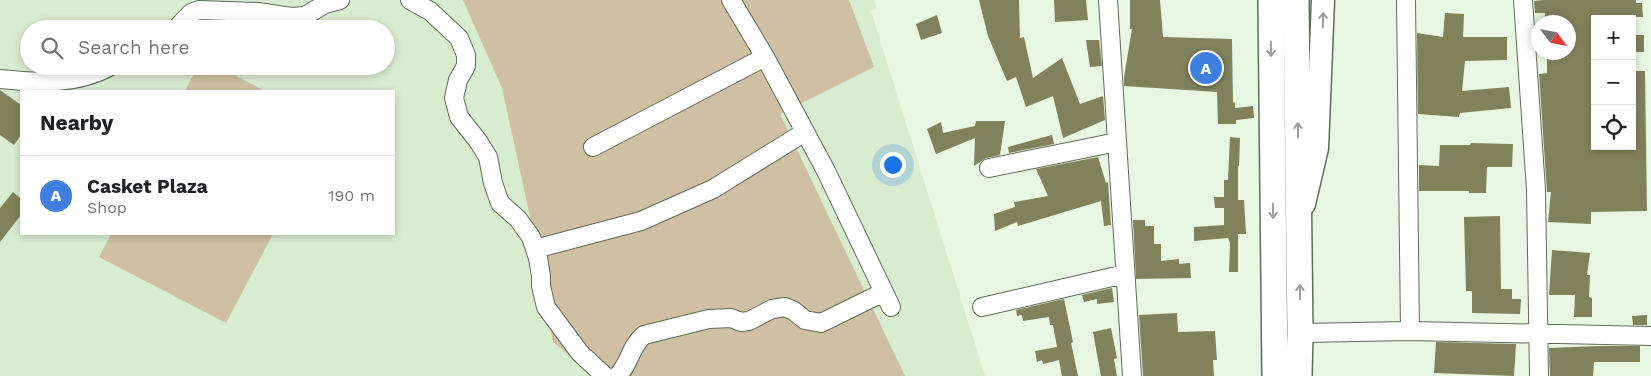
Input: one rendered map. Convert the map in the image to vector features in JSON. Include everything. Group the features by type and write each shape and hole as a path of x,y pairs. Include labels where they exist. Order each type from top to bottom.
{"highway":[{"path":"1271,0 1275,376"},
{"path":"1296,0 1299,376"}],"main road":[{"path":"1299,224 1317,148 1323,0"}],"street":[{"path":"184,20 191,13 199,10 258,12 291,17 305,16 325,4 340,0"},
{"path":"410,0 430,11 459,38 466,55 466,66 458,80 454,98 458,117 478,141 488,157 493,183 500,203 523,225 531,238 541,276 542,296 546,307 580,353 605,376"},
{"path":"617,376 627,366 636,341 644,336 709,319 731,318 741,322 749,321 772,309 785,307 794,310 805,320 821,323 888,299 826,171 765,57 731,0"},
{"path":"1108,0 1132,376"},
{"path":"1406,0 1410,331"},
{"path":"1523,0 1536,190 1539,376"},
{"path":"594,147 765,57"},
{"path":"0,79 44,83 87,75"},
{"path":"535,249 641,221 712,189 805,132"},
{"path":"989,168 1117,142"},
{"path":"982,307 1125,274"},
{"path":"1300,333 1410,331 1651,336"}],"shaded area":[{"path":"0,0 874,0 877,8 871,11 985,376 0,376"},
{"path":"463,0 849,0 874,67 780,114 905,376 594,376 553,342 531,221 502,88"},
{"path":"193,75 234,75 263,90 186,90"},
{"path":"110,235 272,235 226,323 99,257"}],"building":[{"path":"979,0 1019,0 1020,38 1024,37 1033,78 1062,58 1080,104 1103,96 1105,120 1063,138 1053,96 1026,107 1016,77 1007,81 988,36"},
{"path":"1054,0 1086,0 1088,20 1055,22"},
{"path":"1130,0 1160,0 1163,37 1232,39 1233,103 1235,102 1235,108 1253,106 1254,118 1236,120 1236,124 1218,124 1217,92 1124,86 1132,29 1130,29"},
{"path":"1636,0 1636,3 1642,3 1643,17 1636,17 1636,15 1591,15 1591,150 1636,150 1636,71 1645,71 1647,211 1591,212 1591,224 1548,222 1551,192 1547,192 1539,74 1547,73 1547,60 1576,60 1576,15 1545,15 1545,13 1535,13 1534,1"},
{"path":"1445,13 1464,14 1463,37 1507,37 1507,60 1465,61 1462,91 1509,87 1511,108 1460,113 1459,117 1418,114 1417,33 1443,37"},
{"path":"937,15 942,33 921,40 916,24"},
{"path":"1636,35 1644,35 1644,52 1636,52"},
{"path":"1086,40 1099,40 1102,66 1090,67"},
{"path":"0,90 20,104 20,136 14,145 0,135"},
{"path":"976,121 1005,121 1000,155 986,158 974,166 975,138 936,154 927,129 941,122 943,133 975,126"},
{"path":"1052,135 1054,144 1009,153 1008,147"},
{"path":"1230,137 1240,138 1238,200 1244,200 1246,234 1238,234 1238,272 1229,272 1230,243 1228,238 1194,241 1194,227 1224,225 1224,208 1215,208 1214,197 1224,197 1224,180 1228,180"},
{"path":"1471,143 1513,144 1512,167 1487,167 1486,193 1419,191 1419,165 1439,166 1440,145 1470,145"},
{"path":"1098,157 1106,183 1108,182 1111,225 1104,226 1101,201 1018,226 1017,222 995,231 994,214 1015,207 1014,202 1048,196 1036,169"},
{"path":"13,192 20,198 20,216 0,242 0,208"},
{"path":"1500,216 1501,289 1512,289 1512,299 1521,299 1520,314 1472,313 1472,291 1466,291 1464,217"},
{"path":"1133,220 1145,220 1145,226 1154,226 1154,244 1161,244 1161,261 1179,259 1179,264 1190,263 1191,278 1136,279"},
{"path":"1552,250 1590,253 1587,275 1590,275 1589,297 1592,298 1592,317 1574,317 1575,295 1549,295"},
{"path":"1112,288 1114,302 1097,304 1097,299 1084,302 1082,295"},
{"path":"1064,299 1078,376 1062,376 1059,360 1043,364 1042,360 1037,362 1035,351 1057,347 1053,325 1050,325 1049,317 1023,321 1022,315 1017,316 1016,310"},
{"path":"1177,313 1178,332 1215,331 1217,360 1213,360 1214,376 1143,376 1139,315"},
{"path":"1647,315 1647,325 1633,325 1632,316"},
{"path":"1111,328 1117,358 1114,359 1117,376 1101,376 1093,332"},
{"path":"1436,342 1516,344 1514,376 1434,373"},
{"path":"1640,346 1640,362 1594,362 1593,376 1550,376 1549,348"}],"place":[{"name":"Casket Plaza","path":"1206,68"}]}
